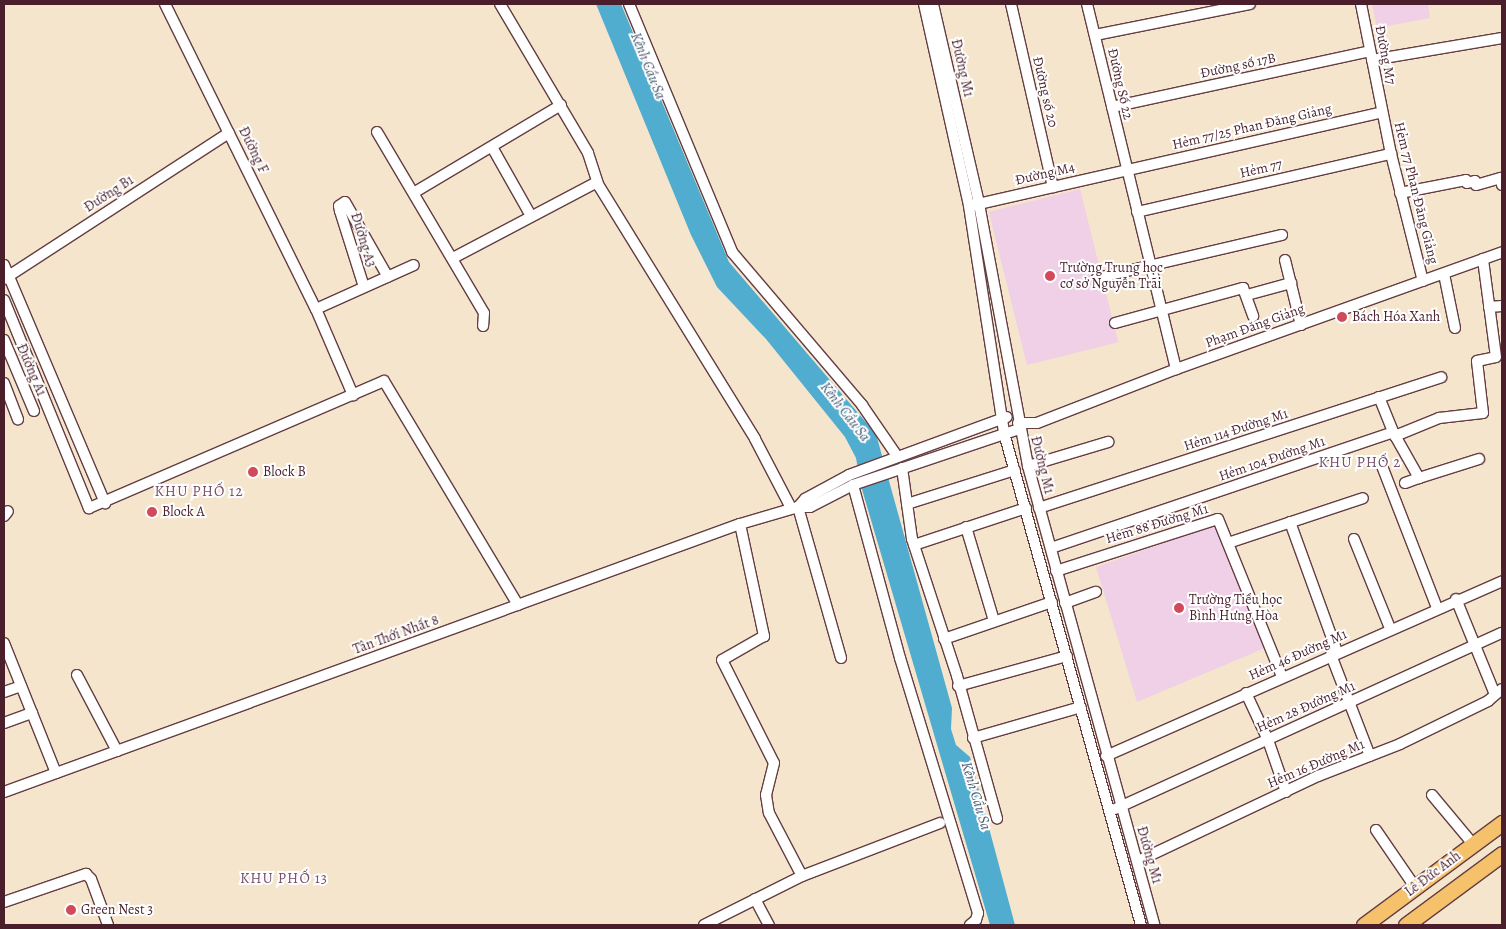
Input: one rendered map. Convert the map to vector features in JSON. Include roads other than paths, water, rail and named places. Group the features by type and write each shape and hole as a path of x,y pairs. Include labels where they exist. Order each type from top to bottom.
{"highway":[{"name":"Lê Đức Anh","path":"1364,925 1502,823"},
{"name":"Lê Đức Anh","path":"1378,925 1502,832"},
{"name":"Lê Đức Anh","path":"1406,925 1502,854"},
{"path":"1420,925 1502,862"}],"street":[{"name":"Đường F","path":"165,4 316,309 353,395"},
{"path":"500,4 588,153 597,182 795,507 841,658"},
{"path":"629,4 732,252 862,405 896,456"},
{"name":"Đường M1","path":"928,4 974,205 1028,466 1106,756 1138,861 1154,925"},
{"name":"Đường số 20","path":"1012,4 1053,186"},
{"name":"Đường Số 22","path":"1087,4 1176,369"},
{"path":"1095,35 1250,4"},
{"name":"Đường M7","path":"1361,4 1382,112"},
{"name":"Đường số 17B","path":"1112,107 1371,55 1502,38"},
{"path":"415,192 561,105"},
{"name":"Hẻm 77 Phan Đăng Giảng","path":"1382,112 1400,193 1423,281"},
{"name":"Hẻm 77/25 Phan Đăng Giảng","path":"1127,170 1382,112"},
{"path":"377,132 415,192 484,313 483,326"},
{"name":"Đường B1","path":"6,277 229,133"},
{"path":"492,147 531,216"},
{"name":"Hẻm 77","path":"1137,212 1391,154"},
{"name":"Đường M4","path":"974,205 1127,170"},
{"path":"1400,193 1466,180 1467,183 1475,181 1476,184 1500,178 1502,185"},
{"path":"453,258 597,182"},
{"name":"Đường A3","path":"364,288 340,211 339,206 345,202 388,277"},
{"name":"Đường M1","path":"974,205 1004,433 1142,925"},
{"path":"1097,278 1282,235"},
{"name":"Phạm Đăng Giảng","path":"849,475 896,456 1001,419 1037,423 1176,369 1502,252"},
{"path":"1483,259 1489,307 1502,306"},
{"path":"1285,260 1301,325"},
{"path":"4,265 6,277 105,503"},
{"path":"316,309 414,265"},
{"path":"1444,274 1455,328"},
{"path":"1247,294 1291,283"},
{"path":"1115,323 1243,288 1247,294 1253,316"},
{"path":"4,300 90,508 384,381 518,605"},
{"name":"Hẻm 104 Đường M1","path":"1051,548 1439,418 1483,413 1477,361 1496,357 1489,307"},
{"name":"Đường A1","path":"4,340 34,411"},
{"name":"Hẻm 114 Đường M1","path":"1039,508 1441,377"},
{"path":"4,384 18,419"},
{"path":"1379,397 1394,434 1419,478"},
{"name":"Phạm Đăng Giảng","path":"853,485 1004,433 1018,422"},
{"path":"1028,466 1108,442"},
{"path":"1404,483 1479,459"},
{"path":"1382,466 1437,608"},
{"path":"902,468 914,545 997,818"},
{"path":"907,504 1015,470"},
{"name":"Tân Thới Nhất 8","path":"795,507 805,499 849,475"},
{"path":"853,485 900,658 978,913 976,920 970,925"},
{"name":"Tân Thới Nhất 8","path":"4,792 740,524 795,507 810,507 853,485"},
{"path":"1228,543 1363,498"},
{"path":"914,545 1026,508"},
{"name":"Hẻm 88 Đường M1","path":"1056,571 1218,519 1282,677"},
{"path":"1290,522 1370,756"},
{"path":"740,524 764,636 722,660 774,763 766,795 769,813 802,876"},
{"path":"966,527 994,621"},
{"path":"1354,539 1390,628"},
{"name":"Hẻm 46 Đường M1","path":"1106,756 1390,628 1502,581"},
{"path":"1065,603 1096,592"},
{"path":"1456,599 1475,646 1498,690"},
{"path":"944,639 1052,602"},
{"name":"Hẻm 28 Đường M1","path":"1110,812 1502,634"},
{"path":"4,643 56,773"},
{"path":"958,686 1067,656"},
{"path":"77,675 117,751"},
{"path":"4,692 21,686"},
{"name":"Hẻm 16 Đường M1","path":"1138,861 1488,701 1498,690"},
{"path":"1246,693 1268,740 1286,792"},
{"path":"973,738 1081,706"},
{"path":"4,723 32,713"},
{"path":"1432,794 1473,844"},
{"path":"704,925 802,876 940,823"},
{"path":"1376,830 1415,887"},
{"path":"4,902 86,874 92,879 108,925"},
{"path":"755,899 769,925"}],"water":[{"name":"Kênh Cầu Sa","path":"596,4 621,4 729,262 876,434 952,708 951,729 956,745 970,757 1015,925 990,925 861,486 856,458 845,437 766,339 717,287 691,235"}],"place":[{"name":"Trường Trung học cơ sở Nguyễn Trãi","path":"1050,276"},
{"name":"Bách Hóa Xanh","path":"1342,317"},
{"name":"Block B","path":"253,472"},
{"name":"Block A","path":"152,512"},
{"name":"Trường Tiểu học Bình Hưng Hòa","path":"1179,608"},
{"name":"Green Nest 3","path":"71,910"}],"district":[{"name":"KHU PHỐ 2","path":"1360,463"},
{"name":"KHU PHỐ 12","path":"199,492"},
{"name":"KHU PHỐ 13","path":"284,879"}]}
